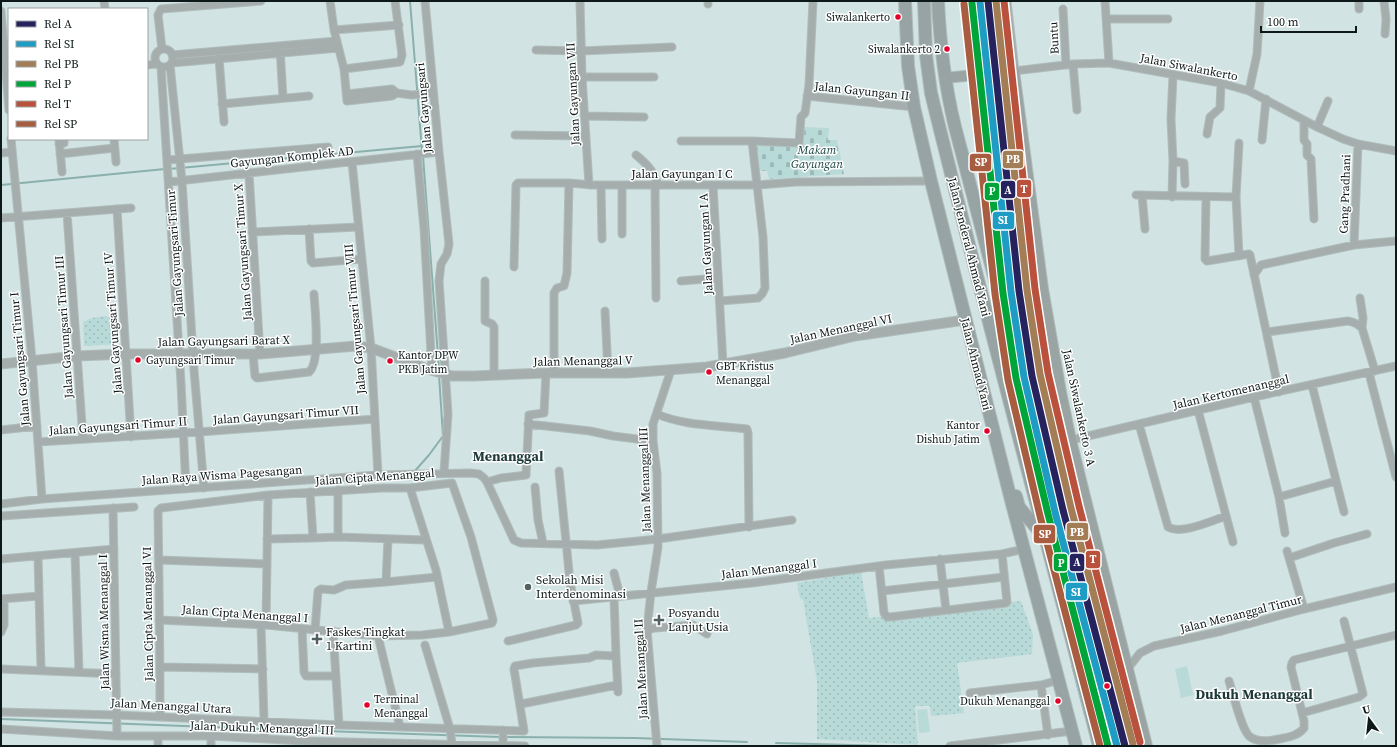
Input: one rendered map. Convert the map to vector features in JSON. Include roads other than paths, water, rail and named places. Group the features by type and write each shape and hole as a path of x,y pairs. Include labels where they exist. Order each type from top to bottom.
{"highway":[{"name":"Jalan Ahmad Yani","path":"905,1 908,66 914,107 994,436 1076,746"},
{"name":"Jalan Jenderal Ahmad Yani","path":"924,1 926,55 931,93 988,321 1100,746"},
{"name":"Jalan Jenderal Ahmad Yani","path":"938,1 940,38 948,101 1117,746"},
{"path":"994,436 1002,442 1019,507 1047,541"}],"main road":[{"path":"945,78 1014,71"},
{"name":"Jalan Siwalankerto 3 A","path":"1014,71 1043,290 1061,392 1071,440 1147,746"}],"street":[{"path":"162,49 158,15 161,9 261,1"},
{"path":"330,1 334,30 344,69 347,101 392,96 397,93 412,95 433,93"},
{"path":"344,69 400,62 402,55 396,1"},
{"name":"Jalan Gayungsari","path":"425,1 433,93 435,153 450,244 447,254 441,264 439,281 440,373"},
{"name":"Jalan Gayungan VII","path":"580,1 582,77 590,185"},
{"path":"681,141 752,141 799,143 802,117 805,113 807,96 813,1"},
{"path":"1006,1 1014,71"},
{"path":"1105,1 1109,63"},
{"path":"1249,91 1257,54 1260,1"},
{"path":"1359,1 1359,9"},
{"path":"1384,1 1386,19 1385,34"},
{"name":"Buntu","path":"1063,9 1077,110"},
{"path":"1,10 8,98"},
{"path":"1106,19 1168,19"},
{"path":"334,30 399,25"},
{"path":"172,55 281,49 338,44"},
{"path":"536,50 581,51 672,47"},
{"path":"159,66 154,58 159,50 162,49 170,51 172,55 171,64"},
{"path":"148,64 159,66 281,49"},
{"path":"281,49 283,98"},
{"path":"148,56 155,55"},
{"path":"219,58 224,122"},
{"name":"Jalan Siwalankerto","path":"1014,71 1070,65 1109,63 1221,83 1249,91 1343,139 1358,144 1396,152"},
{"name":"Jalan Gayungsari Timur","path":"171,64 182,178 193,355 204,488"},
{"name":"Jalan Gayungsari Timur","path":"159,66 168,162 186,489"},
{"path":"1172,197 1173,161 1171,119 1173,75"},
{"path":"582,77 654,77"},
{"path":"1207,134 1210,117 1220,108 1221,83"},
{"path":"222,104 308,96"},
{"name":"Jalan Gayungan II","path":"807,96 914,107"},
{"path":"1262,140 1266,99"},
{"path":"1317,127 1328,101"},
{"path":"585,116 644,117"},
{"path":"1304,120 1304,140 1307,144 1307,155 1311,159 1314,219"},
{"path":"515,135 586,136"},
{"name":"Jalan Gayungsari Timur I","path":"11,140 32,360 42,499"},
{"path":"114,140 116,162"},
{"path":"61,141 60,154 62,172"},
{"path":"720,301 758,298 765,288 763,237 752,141"},
{"path":"1238,256 1236,197 1239,143"},
{"name":"Gang Pradhani","path":"1354,245 1358,144"},
{"path":"168,162 328,147"},
{"path":"60,154 114,148"},
{"path":"1,153 12,152"},
{"name":"Gayungan Komplek AD","path":"169,180 249,174 435,153"},
{"path":"419,154 424,228 440,373 448,414 444,472"},
{"path":"636,155 656,177 656,298"},
{"path":"1173,161 1184,163 1185,184"},
{"name":"Jalan Gayungsari Timur VIII","path":"352,162 370,348 378,475"},
{"name":"Jalan Gayungsari Timur X","path":"249,174 257,354 255,376 257,378 309,372 314,364 316,350"},
{"name":"Jalan Gayungan I C","path":"514,267 516,184 569,183 590,185 757,186 796,182 931,181"},
{"path":"569,183 567,273 564,286 557,288 554,293 550,373 544,413 530,414 528,424 526,475 507,477 487,482 514,540 521,543 597,545 658,539 792,520"},
{"path":"601,185 602,239"},
{"path":"622,185 622,234"},
{"name":"Jalan Gayungan I A","path":"713,185 723,364"},
{"path":"1145,230 1139,195 1206,198 1236,197"},
{"path":"1206,198 1206,260 1250,255 1279,392"},
{"path":"1,218 131,208"},
{"name":"Jalan Gayungsari Timur IV","path":"117,209 131,436"},
{"name":"Jalan Gayungsari Timur III","path":"67,213 83,440"},
{"path":"252,232 358,227"},
{"path":"309,229 313,263 362,259"},
{"path":"1254,275 1261,265 1354,245 1396,241"},
{"path":"681,281 718,278"},
{"path":"485,281 485,321 492,324 494,327 494,375"},
{"path":"314,294 316,350"},
{"path":"1360,298 1363,313 1362,328 1396,477"},
{"path":"605,311 608,373"},
{"name":"Jalan Menanggal VI","path":"723,364 785,353 855,336 965,320"},
{"path":"1267,332 1348,321 1358,324 1362,328"},
{"name":"Jalan Gayungsari Barat X","path":"1,364 77,356 126,354 257,354 350,347 370,348 440,373"},
{"name":"Jalan Menanggal V","path":"440,373 462,376 550,373 627,373 706,367 723,364"},
{"name":"Jalan Kertomenanggal","path":"1071,440 1254,397 1396,366"},
{"name":"Jalan Menanggal III","path":"651,592 658,539 657,473 653,441 653,424 671,370"},
{"path":"1312,385 1344,512"},
{"path":"1254,397 1285,533"},
{"path":"1198,410 1233,542"},
{"path":"657,414 663,417 701,425 747,429 749,466 749,527"},
{"name":"Jalan Gayungsari Timur VII","path":"200,432 375,419"},
{"path":"528,424 590,431 612,436 653,441"},
{"path":"1139,424 1168,527 1172,530 1187,529 1226,516"},
{"path":"1,430 37,426"},
{"name":"Jalan Gayungsari Timur II","path":"38,442 200,432"},
{"path":"508,641 576,625 579,622 573,601 559,471"},
{"name":"Jalan Raya Wisma Pagesangan","path":"1,504 42,499 378,475 444,472 479,474 487,482"},
{"path":"1278,497 1336,481"},
{"name":"Jalan Cipta Menanggal","path":"158,511 164,507 310,492 410,488 452,483"},
{"name":"Jalan Cipta Menanggal I","path":"159,620 264,625 378,636 422,635 449,632 492,623 493,620 471,536 454,485 452,483"},
{"path":"535,487 538,520 543,543"},
{"path":"410,488 437,577 449,632"},
{"path":"338,490 338,537"},
{"path":"310,492 313,538"},
{"path":"264,736 263,670 268,496"},
{"path":"1,516 134,507"},
{"name":"Jalan Wisma Menanggal I","path":"113,508 117,735"},
{"name":"Jalan Cipta Menanggal VI","path":"158,511 160,717"},
{"path":"1304,609 1288,554 1367,534"},
{"path":"267,539 338,537 425,540"},
{"path":"386,582 388,539"},
{"path":"1,559 114,549"},
{"name":"Jalan Menanggal I","path":"573,601 752,583 880,566 1002,554 1024,550"},
{"path":"75,553 79,672"},
{"path":"880,566 884,613 886,617 1006,603 1002,554"},
{"path":"38,556 41,670"},
{"path":"940,559 946,610"},
{"path":"159,560 267,564"},
{"path":"614,573 617,597 616,656 618,689 521,704 514,669 515,666 590,658 596,655 616,656"},
{"path":"315,630 319,590 334,590 346,584 437,577"},
{"path":"882,591 1004,577"},
{"name":"Jalan Menanggal Timur","path":"1100,677 1122,671 1128,667 1140,652 1154,646 1222,631 1304,609 1396,587"},
{"name":"Jalan Menanggal II","path":"651,592 647,630 656,744"},
{"path":"1,632 4,625 3,599 39,596"},
{"path":"1302,713 1362,695 1363,692 1344,621"},
{"path":"647,630 694,625 707,634"},
{"path":"302,629 304,672 306,676 336,676"},
{"path":"333,631 339,725"},
{"path":"1229,681 1245,730 1249,736 1258,740 1274,740 1296,735 1304,728 1291,667 1294,660 1396,635"},
{"path":"378,636 400,727"},
{"path":"425,644 450,729 452,743"},
{"path":"160,667 263,670"},
{"path":"1,668 116,674"},
{"path":"970,693 1041,685 1059,680"},
{"path":"1041,685 1048,735"},
{"name":"Jalan Menanggal Utara","path":"1,712 160,717 264,724 400,727 503,732 524,731 521,704"},
{"name":"Jalan Dukuh Menanggal III","path":"1,729 117,735 264,736 303,743 452,743 525,746"},
{"path":"950,746 1072,731"},
{"path":"503,732 503,745"},
{"path":"158,736 158,746"},
{"path":"211,736 211,746"}],"waterway":[{"path":"410,1 422,151"},
{"path":"169,169 422,146"},
{"path":"423,156 439,369"},
{"path":"1,185 165,169"},
{"path":"414,472 443,436 439,375"},
{"path":"1072,665 1085,715"},
{"path":"1,719 262,729"},
{"path":"266,729 500,737 635,738 747,742"},
{"path":"776,743 888,746"}],"rail line":[{"name":"A","path":"988,1 1019,291 1032,376 1063,510 1125,746"},
{"name":"PB","path":"996,1 1027,290 1040,374 1071,508 1133,744"},
{"name":"T","path":"1004,1 1035,289 1048,373 1079,506 1140,742"},
{"name":"SI","path":"980,2 1011,292 1024,377 1055,512 1117,746"},
{"name":"P","path":"972,3 1003,293 1016,378 1048,514 1108,746"},
{"name":"SP","path":"964,4 995,294 1008,380 1040,516 1100,746"}],"place":[{"name":"Siwalankerto","path":"898,17"},
{"name":"Siwalankerto 2","path":"947,49"},
{"name":"Gayungsari Timur","path":"138,360"},
{"name":"Kantor DPW PKB Jatim","path":"390,361"},
{"name":"GBT Kristus Menanggal","path":"709,372"},
{"name":"Kantor Dishub Jatim","path":"987,431"},
{"name":"Sekolah Misi Interdenominasi","path":"528,587"},
{"name":"Posyandu Lanjut Usia","path":"659,620"},
{"name":"Faskes Tingkat 1 Kartini","path":"317,639"},
{"name":"Dukuh Menanggal","path":"1058,701"},
{"name":"Terminal Menanggal","path":"367,705"}],"district":[{"name":"Menanggal","path":"508,456"},
{"name":"Dukuh Menanggal","path":"1254,694"}],"park label":[{"name":"Makam Gayungan","path":"817,157"}]}
